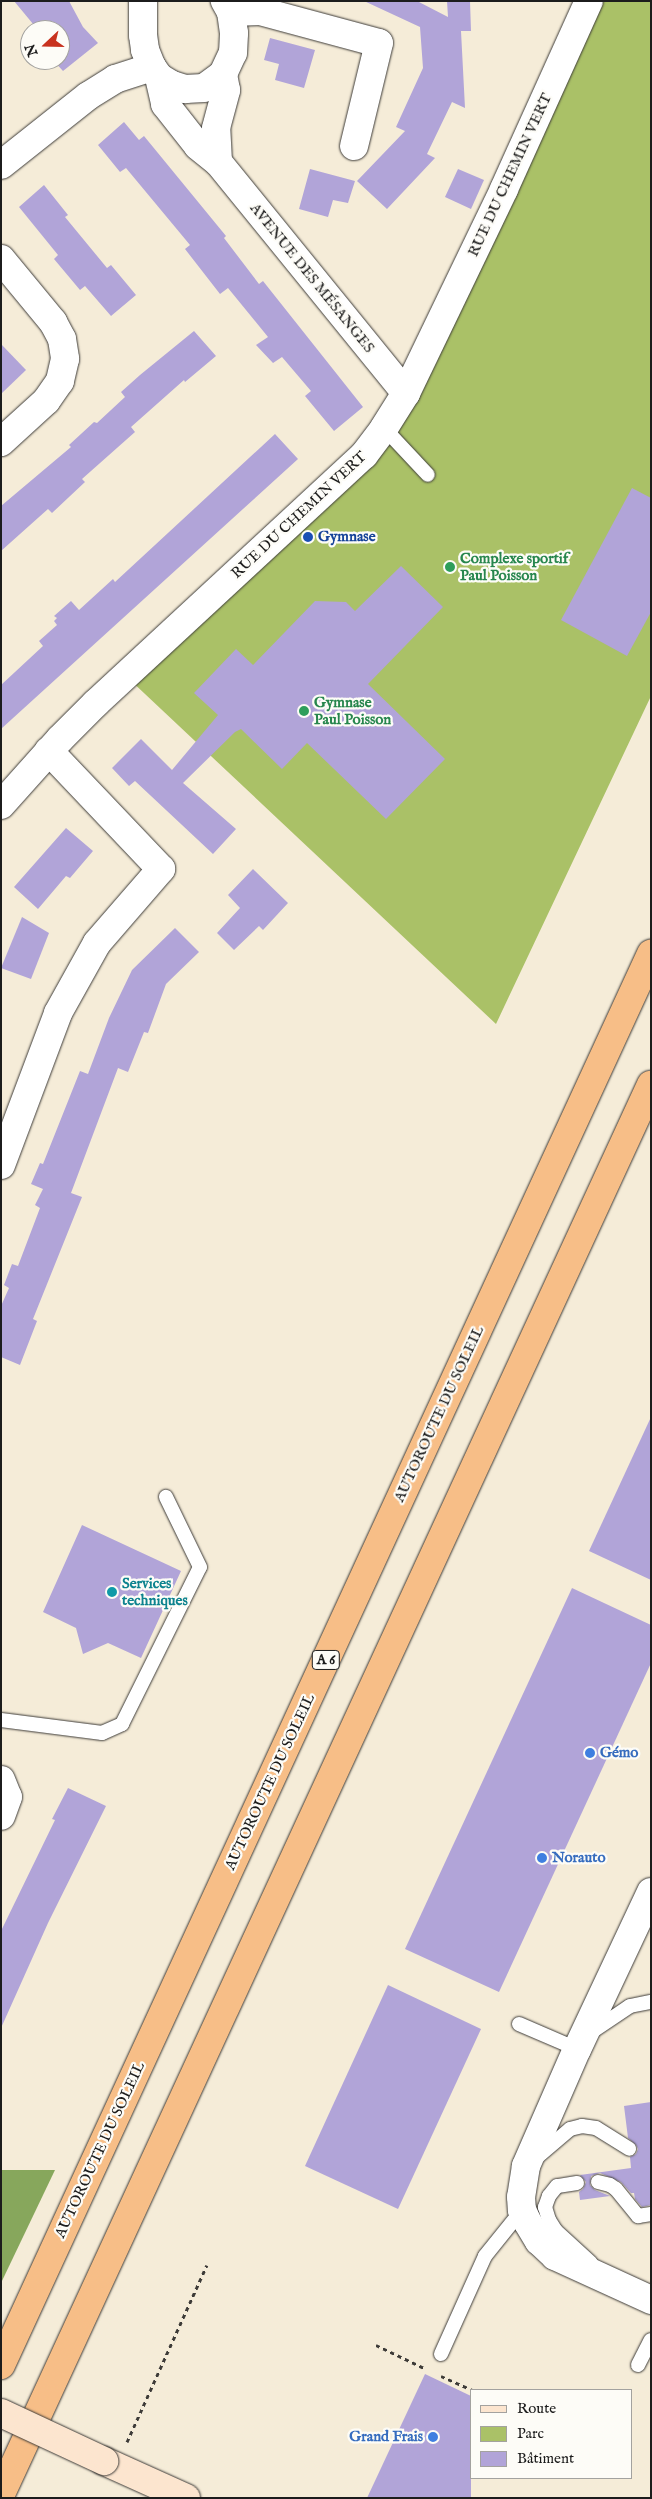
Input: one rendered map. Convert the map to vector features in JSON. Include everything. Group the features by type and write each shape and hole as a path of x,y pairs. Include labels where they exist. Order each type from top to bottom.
{"highway":[{"name":"AUTOROUTE DU SOLEIL","path":"1,2365 651,954"},
{"path":"1,2494 651,1085"}],"street":[{"name":"AVENUE DES MÉSANGES","path":"143,1 145,50 155,72 165,104 198,146 218,162 406,394"},
{"name":"RUE DU CHEMIN VERT","path":"1,805 49,751 96,704 364,455 384,428 406,394 504,189 589,1"},
{"path":"1,165 115,79 155,72 172,86 185,89 204,88 223,74 232,53 234,33 228,7 260,11 379,43 354,146"},
{"path":"218,162 216,128 226,90 223,74"},
{"path":"1,259 53,322 62,339 66,359 60,381 46,401 1,442"},
{"path":"1,1165 26,1094 58,1013 97,943 161,868 49,751"},
{"path":"1,1780 8,1797 1,1816"},
{"path":"651,1892 580,2043 526,2166 522,2182 522,2210 539,2241 555,2256 651,2300"},
{"path":"621,1957 651,1934"},
{"path":"1,2413 114,2454 186,2498"}],"lane":[{"path":"384,428 428,475"},
{"path":"1,1720 102,1733 122,1724 200,1567 166,1497"},
{"path":"519,2024 580,2043 630,2006 651,2002"},
{"path":"526,2166 570,2129 582,2126 596,2128 629,2149"},
{"path":"577,2182 557,2186 549,2196 545,2207 549,2220 556,2230 612,2283"},
{"path":"598,2182 610,2185 616,2189 638,2216 651,2214"},
{"path":"440,2354 485,2256 522,2210"},
{"path":"638,2365 651,2340"}],"path":[{"path":"114,2454 207,2265"}],"green space":[{"name":"Complexe sportif Paul Poisson","path":"594,1 651,1 651,696 496,1024 128,678 369,455"},
{"path":"1,2170 55,2170 1,2283"}],"building":[{"path":"14,1 69,1 83,27 98,43 70,65 70,20 30,20"},
{"path":"364,1 417,1 448,17 447,1 470,1 471,31 461,31 465,108 452,102 427,154 435,158 387,209 357,181 405,131 396,127 423,68 420,27"},
{"path":"270,38 315,50 304,88 275,80 279,64 264,60"},
{"path":"124,122 139,140 144,136 226,236 224,238 259,284 263,281 363,407 334,431 305,396 311,391 282,357 273,363 256,345 268,337 228,288 220,294 185,249 190,245 126,168 120,172 98,145"},
{"path":"310,169 355,181 348,203 333,200 328,217 299,209"},
{"path":"458,169 484,180 471,209 445,197"},
{"path":"44,185 68,215 65,217 107,268 111,265 136,295 111,316 85,286 80,290 54,259 58,255 19,207"},
{"path":"194,331 216,356 185,382 184,380 131,427 135,432 82,479 85,482 52,513 48,509 1,551 1,506 71,447 69,445 94,422 97,423 125,397 121,392"},
{"path":"1,344 26,370 1,394"},
{"path":"275,434 298,459 1,729 1,685 43,646 39,641 57,625 54,621 57,618 54,616 71,601 79,610 113,579 115,582"},
{"path":"632,488 651,498 651,612 627,656 561,620"},
{"name":"Gymnase Paul Poisson","path":"401,566 443,607 368,684 445,759 386,819 307,743 282,769 241,729 235,732 183,783 236,829 213,854 135,781 129,786 112,768 141,739 172,770 218,715 194,693 236,649 253,665 315,601 346,602 355,611"},
{"path":"66,828 93,851 70,878 66,876 38,909 14,887"},
{"path":"253,869 288,903 263,930 259,926 234,950 217,933 240,908 228,895"},
{"path":"22,917 49,933 31,979 1,968"},
{"path":"175,928 199,952 166,984 148,1033 144,1032 128,1072 118,1068 71,1193 82,1197 33,1319 37,1321 20,1365 1,1357 1,1306 9,1288 4,1285 12,1264 18,1266 40,1208 35,1205 43,1189 31,1184 40,1163 43,1164 80,1071 88,1074 109,1018 132,970"},
{"path":"651,1417 651,1580 589,1551"},
{"name":"Services techniques","path":"82,1525 181,1571 141,1658 108,1643 83,1654 76,1628 43,1612"},
{"path":"572,1588 651,1625 651,1663 499,1992 405,1949"},
{"path":"68,1788 106,1806 48,1923 1,2028 1,1931 55,1820 52,1819"},
{"path":"388,1985 481,2029 398,2209 305,2166"},
{"path":"651,2102 651,2205 642,2207 635,2199 634,2193 631,2193 621,2182 600,2173 591,2176 590,2185 595,2190 610,2196 580,2200 579,2192 583,2189 586,2182 580,2175 631,2168 630,2157 636,2154 638,2149 628,2138 624,2106"},
{"name":"Grand Frais","path":"425,2374 470,2396 471,2498 367,2498"}],"place":[{"name":"Gymnase","path":"308,537"},
{"name":"Complexe sportif Paul Poisson","path":"450,567"},
{"name":"Gymnase Paul Poisson","path":"304,711"},
{"name":"Services techniques","path":"112,1592"},
{"name":"Gémo","path":"590,1753"},
{"name":"Norauto","path":"542,1858"},
{"name":"Grand Frais","path":"433,2437"}]}
